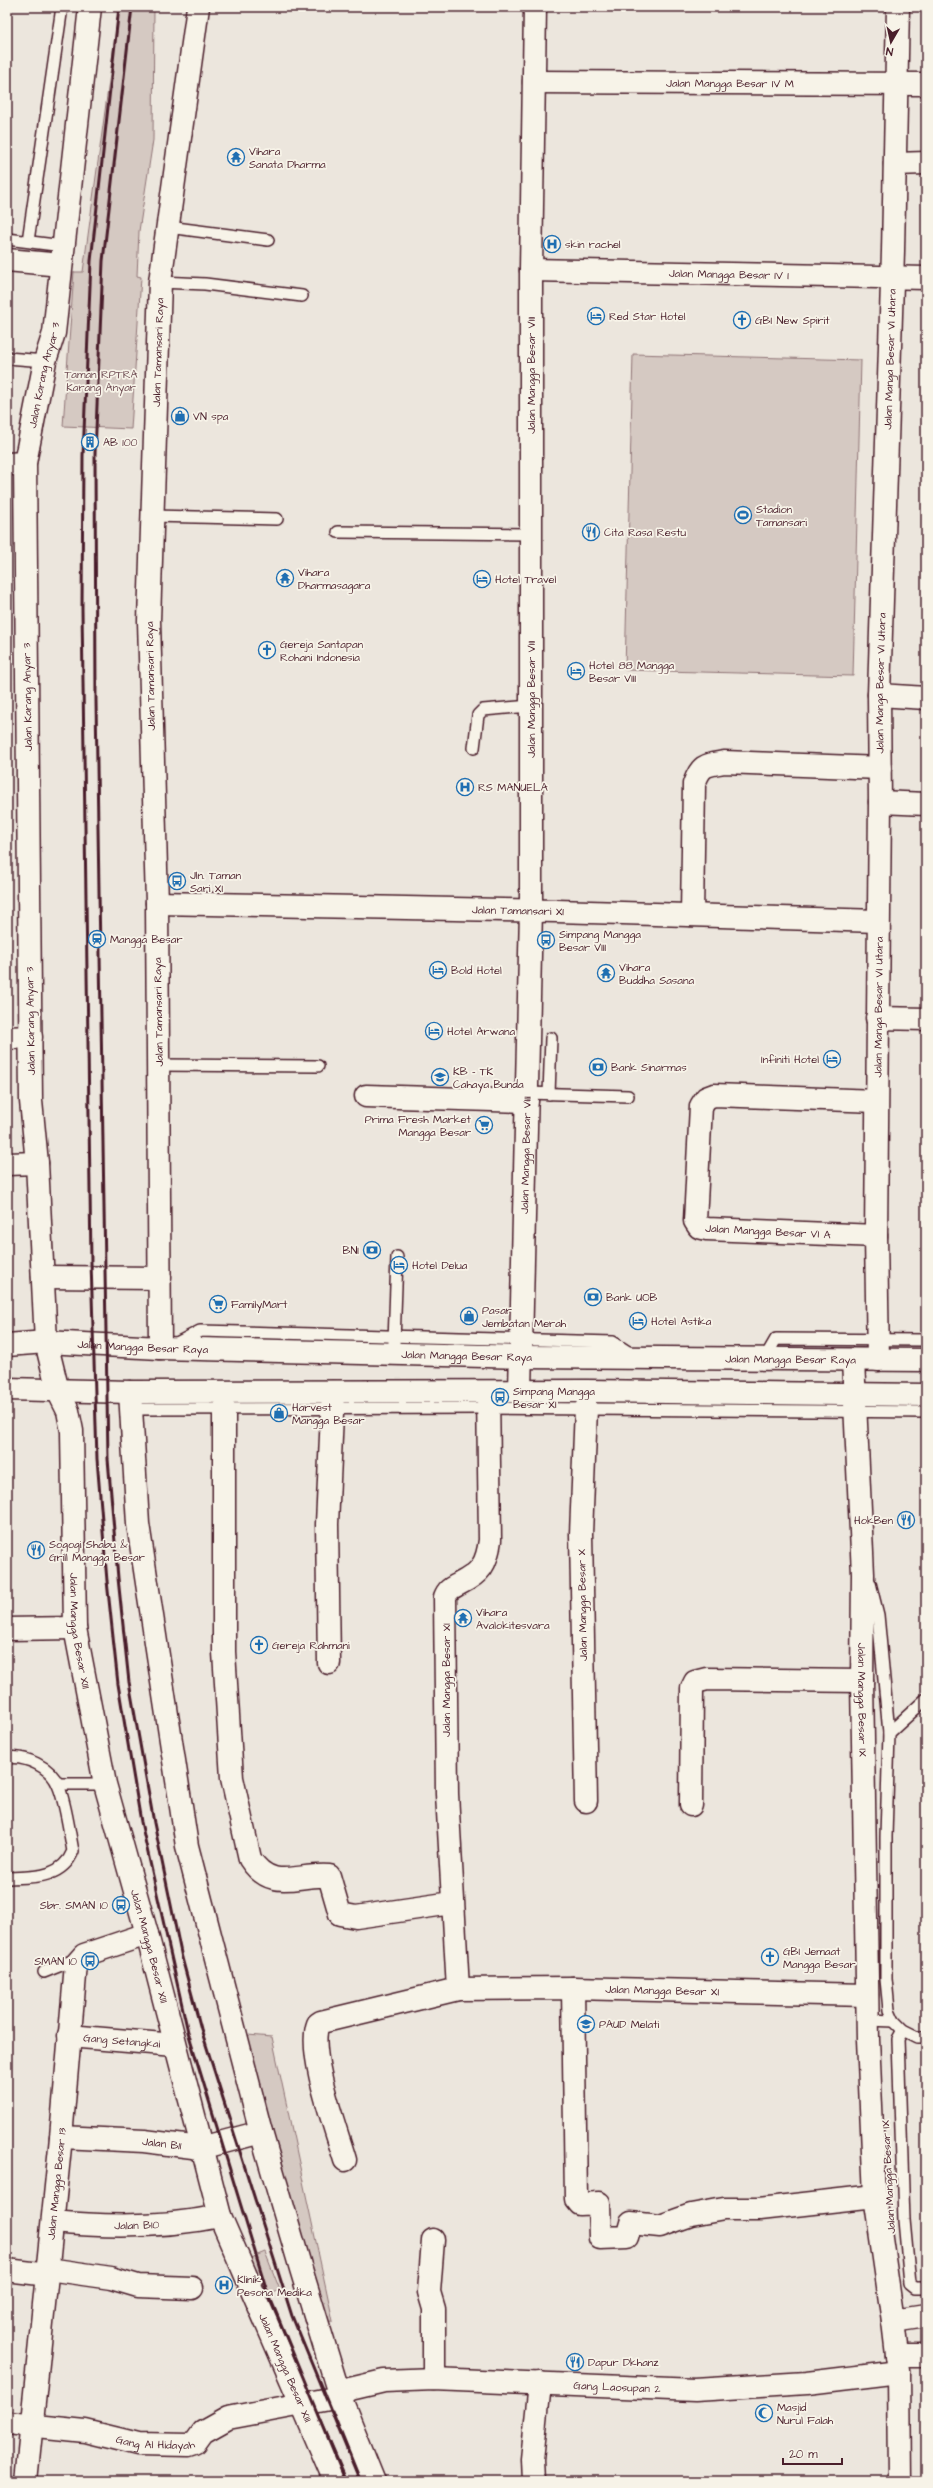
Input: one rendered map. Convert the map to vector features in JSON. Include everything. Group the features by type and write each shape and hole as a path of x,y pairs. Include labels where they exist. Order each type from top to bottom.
{"street":[{"name":"Jalan Karang Anyar 3","path":"58,1391 46,1342 37,1164 31,1101 31,1037 16,464 54,333 90,7"},
{"name":"Jalan Tamansari Raya","path":"164,1348 160,1278 157,903 149,621 160,282 198,7"},
{"name":"Jalan Mangga Besar VIII","path":"520,1391 531,910 531,270 535,7"},
{"name":"Jalan Manga Besar VI Utara","path":"878,1349 876,1101 880,802 879,695 892,277 898,7"},
{"name":"Jalan Mangga Besar IV M","path":"534,82 926,84"},
{"path":"895,164 926,163"},
{"path":"7,260 62,255"},
{"name":"Jalan Mangga Besar IV I","path":"531,270 926,278"},
{"path":"879,695 926,698"},
{"path":"692,915 694,784 699,770 706,765 724,762 880,768"},
{"path":"880,802 926,804"},
{"name":"Jalan Tamansari XI","path":"157,903 531,910 878,922"},
{"path":"877,1018 926,1019"},
{"path":"7,1038 31,1037"},
{"name":"Jalan Mangga Besar VI A","path":"876,1101 714,1095 706,1098 701,1106 695,1221 698,1227 706,1229 876,1236"},
{"path":"366,1096 527,1097"},
{"path":"7,1164 37,1164"},
{"path":"43,1277 160,1278"},
{"name":"Jalan Mangga Besar Raya","path":"7,1345 46,1342 164,1348 394,1345 522,1348 635,1357 853,1360 878,1349 926,1360"},
{"name":"Jalan Mangga Besar IX","path":"853,1360 863,1574 862,1680 867,1995 875,2196 898,2320"},
{"path":"7,1389 58,1391 130,1401 488,1400 520,1391 665,1401 854,1403 926,1395"},
{"name":"Jalan Mangga Besar XIII","path":"58,1391 68,1411 72,1430 75,1628 105,1784 147,1934 201,2148 220,2216 299,2404 335,2481"},
{"path":"330,1664 327,1524 333,1400"},
{"name":"Jalan Mangga Besar XI","path":"458,1989 447,1794 445,1597 448,1591 479,1572 488,1559 490,1540 488,1400"},
{"path":"130,1401 138,1524 187,1846 260,2132 374,2481"},
{"path":"224,1408 224,1652 232,1778 250,1860 256,1869 273,1878 288,1881 329,1876 340,1914 344,1916 356,1917 452,1903"},
{"name":"Jalan Mangga Besar X","path":"586,1408 581,1534 586,1801"},
{"path":"7,1629 75,1628"},
{"path":"692,1805 692,1688 695,1682 707,1679 862,1680"},
{"path":"80,1958 147,1934"},
{"name":"Jalan Mangga Besar 13","path":"26,2481 53,2222 74,1975 80,1958"},
{"path":"573,1988 576,2199 580,2204 599,2203 600,2238 627,2237 631,2223 660,2226 691,2215 724,2209 759,2209 875,2196"},
{"name":"Jalan Mangga Besar XI","path":"345,2160 316,2057 315,2034 318,2024 458,1989 573,1988 867,1995"},
{"name":"Jalan Mangga Besar IX","path":"868,2030 875,2044 882,2065 898,2320"},
{"name":"Gang Setangkai","path":"69,2036 175,2045"},
{"name":"Jalan B11","path":"61,2137 144,2141 201,2148 260,2132"},
{"name":"Jalan B10","path":"53,2222 84,2225 172,2222 220,2216"},
{"path":"433,2240 428,2292 434,2309 434,2379"},
{"path":"7,2270 111,2278 138,2286 192,2288"},
{"path":"900,2481 898,2320 926,2316"},
{"name":"Gang Laosupan 2","path":"345,2393 384,2381 434,2379 540,2383 616,2388 695,2390 806,2383 898,2364 926,2356"},
{"path":"533,2481 532,2459 540,2383"},
{"name":"Gang Al Hidayah","path":"7,2423 85,2431 138,2444 188,2445 195,2443 202,2432 228,2418 345,2393"}],"lane":[{"path":"28,241 62,7"},
{"path":"168,227 268,240"},
{"path":"7,239 28,241 62,255"},
{"path":"160,282 205,284 302,296"},
{"path":"7,358 45,361"},
{"path":"152,516 277,519"},
{"path":"338,532 531,534"},
{"path":"474,748 478,715 483,710 531,706"},
{"path":"549,1094 550,1038"},
{"path":"159,1065 318,1066"},
{"path":"527,1097 549,1094 628,1096"},
{"path":"394,1345 397,1257"},
{"path":"765,1358 776,1339 878,1349 926,1340"},
{"path":"130,1401 224,1408 333,1400"},
{"path":"488,1400 586,1408 665,1401"},
{"path":"854,1403 926,1412"},
{"path":"863,1574 870,1583 878,1615 889,1733 886,1837 886,1979 889,2010 894,2021 903,2030 922,2037"},
{"path":"889,1733 926,1699"},
{"path":"7,1758 15,1757 45,1768 58,1784 73,1851 70,1860 52,1873 7,1878"},
{"path":"58,1784 105,1784"},
{"path":"44,1972 80,1958"},
{"path":"868,2030 894,2021"},
{"path":"903,2030 898,2039 904,2220 910,2284 915,2288 926,2288"}],"green space":[{"name":"Taman RPTRA Karang Anyar","path":"154,7 153,140 139,231 137,276 141,277 131,429 63,426 74,272 83,272 119,8"},
{"name":"Stadion Tamansari","path":"633,354 861,360 853,676 625,670"},
{"path":"235,2034 272,2037 333,2321 305,2324"},
{"path":"265,2252 280,2290 259,2299 243,2261"}],"railway":[{"path":"119,7 91,261 83,456 82,609 91,1262 97,1459 107,1581 118,1684 141,1822 188,2032 266,2288 346,2481"},
{"path":"132,7 103,261 95,454 96,701 108,1459 118,1578 129,1682 154,1823 182,1958 201,2029 292,2316 360,2481"}],"place":[{"name":"Vihara Sanata Dharma","path":"236,157"},
{"name":"skin rachel","path":"552,244"},
{"name":"Red Star Hotel","path":"596,316"},
{"name":"GBI New Spirit","path":"742,320"},
{"name":"VN spa","path":"180,416"},
{"name":"AB 100","path":"90,442"},
{"name":"Stadion Tamansari","path":"743,515"},
{"name":"Cita Rasa Restu","path":"591,532"},
{"name":"Vihara Dharmasagara","path":"285,578"},
{"name":"Hotel Travel","path":"482,579"},
{"name":"Gereja Santapan Rohani Indonesia","path":"267,650"},
{"name":"Hotel 88 Mangga Besar VIII","path":"576,671"},
{"name":"RS MANUELA","path":"465,787"},
{"name":"Jln. Taman Sari XI","path":"177,881"},
{"name":"Mangga Besar","path":"97,939"},
{"name":"Simpang Mangga Besar VIII","path":"546,940"},
{"name":"Bold Hotel","path":"438,970"},
{"name":"Vihara Buddha Sasana","path":"606,973"},
{"name":"Hotel Arwana","path":"434,1031"},
{"name":"Infiniti Hotel","path":"832,1059"},
{"name":"Bank Sinarmas","path":"598,1067"},
{"name":"KB - TK Cahaya Bunda","path":"440,1077"},
{"name":"Prima Fresh Market Mangga Besar","path":"484,1125"},
{"name":"BNI","path":"372,1250"},
{"name":"Hotel Delua","path":"399,1265"},
{"name":"Bank UOB","path":"593,1297"},
{"name":"FamilyMart","path":"218,1304"},
{"name":"Pasar Jembatan Merah","path":"469,1316"},
{"name":"Hotel Astika","path":"638,1321"},
{"name":"Simpang Mangga Besar XI","path":"500,1397"},
{"name":"Harvest Mangga Besar","path":"279,1413"},
{"name":"HokBen","path":"906,1520"},
{"name":"Sogogi Shabu & Grill Mangga Besar","path":"36,1550"},
{"name":"Vihara Avalokitesvara","path":"463,1618"},
{"name":"Gereja Rahmani","path":"259,1645"},
{"name":"Sbr. SMAN 10","path":"121,1905"},
{"name":"GBI Jemaat Mangga Besar","path":"770,1957"},
{"name":"SMAN 10","path":"90,1961"},
{"name":"PAUD Melati","path":"586,2024"},
{"name":"Klinik Pesona Medika","path":"224,2285"},
{"name":"Dapur Dkhanz","path":"575,2362"},
{"name":"Masjid Nurul Falah","path":"764,2413"}]}
